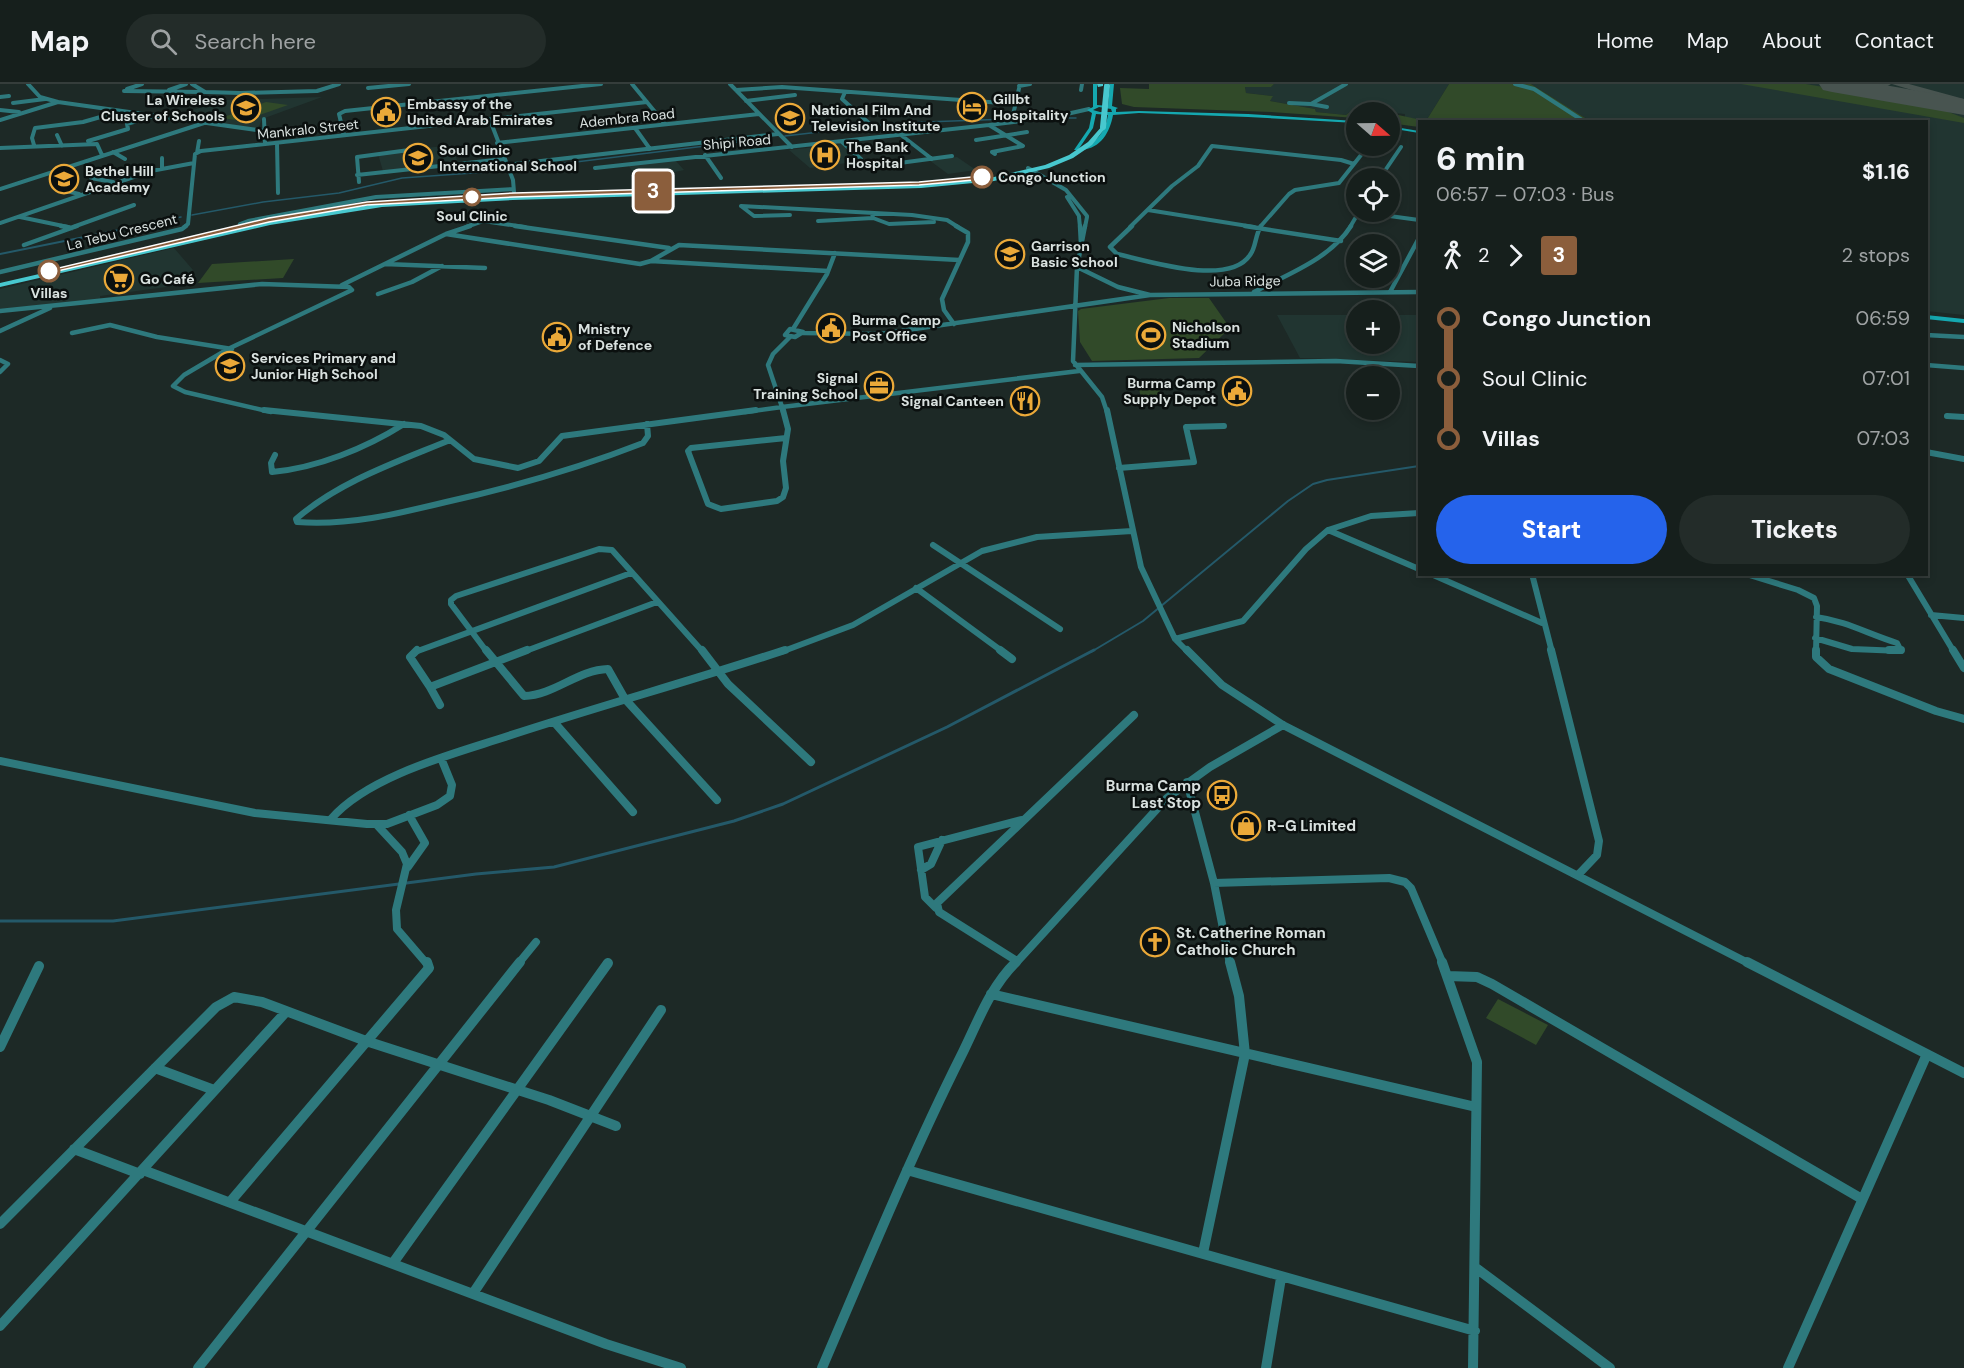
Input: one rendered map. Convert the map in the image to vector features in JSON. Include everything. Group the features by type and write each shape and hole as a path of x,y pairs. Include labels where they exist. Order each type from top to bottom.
{"main road":[{"path":"1076,149 1091,128 1094,109 1105,85"},
{"path":"0,284 308,215 399,203 514,194 921,186 1039,173 1097,144 1108,131 1112,110 1105,85"},
{"path":"1105,85 1115,89 1117,102 1122,105 1182,111"},
{"path":"1084,149 1100,127 1105,85"},
{"path":"1094,109 1280,116 1346,121"},
{"path":"1094,109 1100,127"},
{"path":"1112,110 1288,115 1346,121"},
{"path":"1010,175 1076,149 1100,127"},
{"path":"1400,127 1418,130"},
{"path":"0,284 240,226 367,203 514,194 919,183 977,178 1027,169 1039,173"},
{"path":"1928,315 1964,320"}],"street":[{"path":"27,84 37,95 58,102 264,131"},
{"path":"142,84 124,91 268,92 320,90 339,84"},
{"path":"162,92 186,84"},
{"path":"368,88 409,84"},
{"path":"497,84 502,94"},
{"path":"344,135 339,114 345,111 601,84"},
{"path":"632,84 664,124"},
{"path":"730,84 792,147"},
{"path":"1030,84 1020,85 1014,116 1028,119 1051,118 1094,109"},
{"path":"1082,84 1082,90"},
{"path":"1311,104 1346,84"},
{"path":"1515,84 1534,89 1582,120"},
{"path":"180,86 193,85 204,92"},
{"path":"736,90 772,87 998,105 1017,102"},
{"path":"845,92 842,99 870,124"},
{"path":"746,100 795,95"},
{"path":"0,96 9,96"},
{"path":"13,104 47,99"},
{"path":"0,120 58,102"},
{"name":"Mankralo Street","path":"197,153 277,142 647,102"},
{"path":"1289,103 1327,107"},
{"name":"Shipi Road","path":"595,168 989,124 1054,119 1094,109"},
{"path":"0,110 24,112"},
{"path":"34,145 35,128 82,122 123,110"},
{"name":"Adembra Road","path":"497,143 759,114"},
{"path":"0,148 84,143 128,129 127,124 156,116"},
{"path":"264,119 265,144"},
{"path":"240,226 241,223 248,221 314,207 402,195 514,194 507,165 490,120"},
{"path":"0,189 204,123"},
{"path":"989,124 1023,146 992,152 995,154"},
{"path":"635,128 650,149"},
{"path":"976,140 1027,132"},
{"path":"507,165 778,134"},
{"path":"57,135 62,146"},
{"path":"900,135 932,159"},
{"path":"0,223 162,168 194,163 200,141"},
{"path":"277,142 279,193"},
{"path":"842,142 861,159"},
{"path":"84,143 98,144 102,155"},
{"path":"1354,164 1341,160 1213,146 1198,166 1172,186 1110,248 1117,254 1213,271 1235,268 1252,254 1250,244 1260,227 1289,194 1295,190 1339,183 1354,164 1360,156"},
{"path":"1387,168 1401,147"},
{"path":"359,182 357,157 424,148"},
{"path":"113,152 125,159"},
{"path":"705,155 721,178"},
{"path":"877,166 952,156"},
{"path":"162,158 162,168"},
{"path":"357,176 504,159"},
{"name":"La Tebu Crescent","path":"0,272 182,230 188,224 194,163"},
{"path":"1039,173 1065,196 1079,217 1081,244 1077,267 1076,307 1071,351 1077,368 1102,397 1141,567 1175,639 1222,685 1283,725 1964,1072"},
{"path":"1039,173 1066,190 1087,217 1086,234 1081,244"},
{"path":"91,178 115,183"},
{"path":"58,189 81,195"},
{"path":"24,245 134,205"},
{"path":"790,215 754,216 741,206 934,218 958,225 968,234 969,239 943,300 943,308 954,324"},
{"path":"825,220 832,210"},
{"path":"1148,210 1341,241"},
{"path":"818,221 873,215 889,225 934,222"},
{"path":"18,217 72,228"},
{"path":"1400,217 1418,220"},
{"path":"342,285 446,234 477,222 491,222 669,248"},
{"path":"1253,293 1322,255 1341,241 1353,222"},
{"path":"446,234 630,263 651,261 828,271"},
{"path":"1390,292 1418,240"},
{"path":"651,261 679,244 959,260"},
{"path":"793,329 804,307 814,296 828,271 835,253"},
{"path":"386,264 485,268"},
{"path":"378,294 412,282 442,267"},
{"name":"Juba Ridge","path":"1077,267 1118,287 1150,295 1418,292"},
{"path":"0,311 262,284 342,285 352,290 232,349 189,373 173,386 185,392 271,412 436,429 474,459 518,468 539,461 562,436 1077,368 1336,361 1418,366"},
{"path":"786,438 691,448 688,452 708,504 721,509 777,501 783,497 786,488 783,474 788,429 768,365 773,354 790,337 803,333 859,335 954,324 1150,295"},
{"path":"2,329 51,307"},
{"path":"72,333 110,325 157,337 232,349"},
{"path":"790,337 784,333 793,329 801,330 803,333"},
{"path":"1928,335 1964,337"},
{"path":"0,360 8,364 0,372"},
{"path":"1928,365 1964,368"},
{"path":"1947,416 1964,417"},
{"path":"275,455 271,463 272,472 282,472 372,441 404,424"},
{"path":"450,440 327,496 303,511 296,519 297,522 314,525 337,523 400,512 576,468 643,444 648,436 647,424"},
{"path":"1119,468 1194,462 1186,428 1224,426"},
{"path":"1928,452 1964,459"},
{"path":"1175,639 1243,621 1306,549 1328,530 1371,516 1418,513"},
{"path":"1328,530 1418,569"},
{"path":"331,819 343,805 367,789 441,758 624,699 784,651 853,626 982,551 1024,538 1066,533 1132,531"},
{"path":"933,545 962,562 1060,629"},
{"path":"717,800 624,699 608,669 601,669 531,696 524,696 495,663 451,604 456,596 599,549 612,550 719,670 728,684 811,762"},
{"path":"440,705 410,657 412,653 631,573"},
{"path":"1436,576 1542,623"},
{"path":"1532,576 1542,623 1599,841 1597,855 1578,875"},
{"path":"1752,576 1808,594 1816,601 1816,657 1829,669 1936,711 1964,719"},
{"path":"1908,576 1963,666"},
{"path":"916,588 1012,659"},
{"path":"430,687 657,602"},
{"path":"1931,615 1964,618"},
{"path":"1815,638 1852,649 1901,651 1897,644 1870,635 1846,622 1816,617"},
{"path":"936,908 941,899 1134,715"},
{"path":"554,722 633,812"},
{"path":"822,1368 907,1170 1001,977 1041,938 1167,798 1187,782 1283,725"},
{"path":"0,761 255,813 377,825 437,805 450,796 452,785 441,758"},
{"path":"1187,782 1214,883 1223,939 1239,996 1245,1054 1203,1253"},
{"path":"230,1202 429,968 427,960 407,944 397,930 394,911 408,867 419,855 425,843 409,815"},
{"path":"1017,961 936,908 925,897 918,847 1023,820"},
{"path":"377,825 406,857 408,867"},
{"path":"987,829 1000,842"},
{"path":"921,870 931,864 942,840"},
{"path":"1214,883 1397,879 1411,888 1448,976 1476,1052 1476,1268 1473,1368"},
{"path":"198,1368 308,1232 436,1064 536,942"},
{"path":"393,1263 608,963"},
{"path":"0,1047 39,966"},
{"path":"1448,976 1477,977 1492,984 1862,1199"},
{"path":"991,994 1476,1107"},
{"path":"0,1224 225,1000 244,998 262,1002 285,1013 616,1126"},
{"path":"474,1292 661,1010"},
{"path":"0,1326 285,1013"},
{"path":"1788,1368 1927,1054"},
{"path":"155,1068 214,1090"},
{"path":"74,1149 230,1202 474,1292 606,1344 681,1368"},
{"path":"907,1170 1203,1253 1281,1278 1475,1331"},
{"path":"1476,1268 1610,1368"},
{"path":"1266,1368 1281,1278"}],"shaded area":[{"path":"1274,84 1449,84 1427,120 1405,118 1405,114 1400,114 1400,102 1346,102 1346,115 1316,112 1315,109 1270,101 1272,96 1246,93 1245,87 1271,87"},
{"path":"1531,84 1964,84 1964,315 1928,311 1928,120 1588,120"},
{"name":"La Wireless Cluster of Schools","path":"322,97 262,119 258,129 172,116 227,100"},
{"name":"The Bank Hospital","path":"842,144 861,161 810,168 789,150"},
{"name":"Soul Clinic International School","path":"451,145 458,162 383,171 378,154"},
{"path":"957,157 976,170 948,174 929,160"},
{"path":"675,160 684,170 653,177 633,172 628,165"},
{"path":"174,248 193,270 173,286 100,296 100,300 0,309 0,289"},
{"path":"1277,315 1346,315 1346,354 1400,354 1400,315 1418,315 1418,362 1300,358"}],"green space":[{"path":"1149,84 1274,84 1271,87 1245,87 1246,93 1273,96 1270,101 1315,109 1316,112 1346,115 1346,117 1134,107 1122,104 1120,88 1149,89"},
{"path":"1449,84 1531,84 1588,120 1427,120"},
{"path":"1741,84 1806,84 1933,106 1964,118 1964,123"},
{"path":"266,102 288,105 243,121 221,118"},
{"path":"1400,115 1421,120 1418,120 1418,127 1400,124"},
{"path":"294,259 283,278 198,283 212,264"},
{"name":"Nicholson Stadium","path":"1169,298 1209,298 1230,328 1199,358 1092,361 1080,342 1078,311"},
{"path":"1138,384 1158,384 1163,403 1142,403"},
{"path":"1498,999 1548,1025 1536,1045 1486,1018"}],"waterway":[{"path":"1069,118 1076,118"},
{"path":"785,136 897,123 1008,119"},
{"path":"511,170 771,138"},
{"path":"192,215 263,202 339,193 402,178 501,171"},
{"path":"132,227 181,217"},
{"path":"0,254 139,226"},
{"path":"1091,652 1143,621 1288,501 1313,484 1418,466"},
{"path":"0,921 113,921 476,874 554,867 734,821 783,804 947,727 1094,650"}],"taxiway":[{"path":"1833,84 1868,88 1886,84"},
{"path":"1897,84 1964,103"}],"runway":[{"path":"1832,84 1964,107"}],"bus line":[{"name":"3","path":"49,271 269,220 367,203 514,195 919,183 982,177"}],"place":[{"name":"Gillbt Hospitality","path":"972,107"},
{"name":"La Wireless Cluster of Schools","path":"246,108"},
{"name":"Embassy of the United Arab Emirates","path":"386,112"},
{"name":"National Film And Television Institute","path":"790,118"},
{"name":"The Bank Hospital","path":"825,155"},
{"name":"Soul Clinic International School","path":"418,158"},
{"name":"Congo Junction","path":"982,177"},
{"name":"Bethel Hill Academy","path":"64,179"},
{"name":"Soul Clinic","path":"472,197"},
{"name":"Garrison Basic School","path":"1010,254"},
{"name":"Villas","path":"49,271"},
{"name":"Go Café","path":"119,279"},
{"name":"Burma Camp Post Office","path":"831,328"},
{"name":"Nicholson Stadium","path":"1151,335"},
{"name":"Mnistry of Defence","path":"557,337"},
{"name":"Services Primary and Junior High School","path":"230,366"},
{"name":"Signal Training School","path":"879,386"},
{"name":"Burma Camp Supply Depot","path":"1237,391"},
{"name":"Signal Canteen","path":"1025,401"},
{"name":"Burma Camp Last Stop","path":"1222,795"},
{"name":"R-G Limited","path":"1246,826"},
{"name":"St. Catherine Roman Catholic Church","path":"1155,942"}]}
